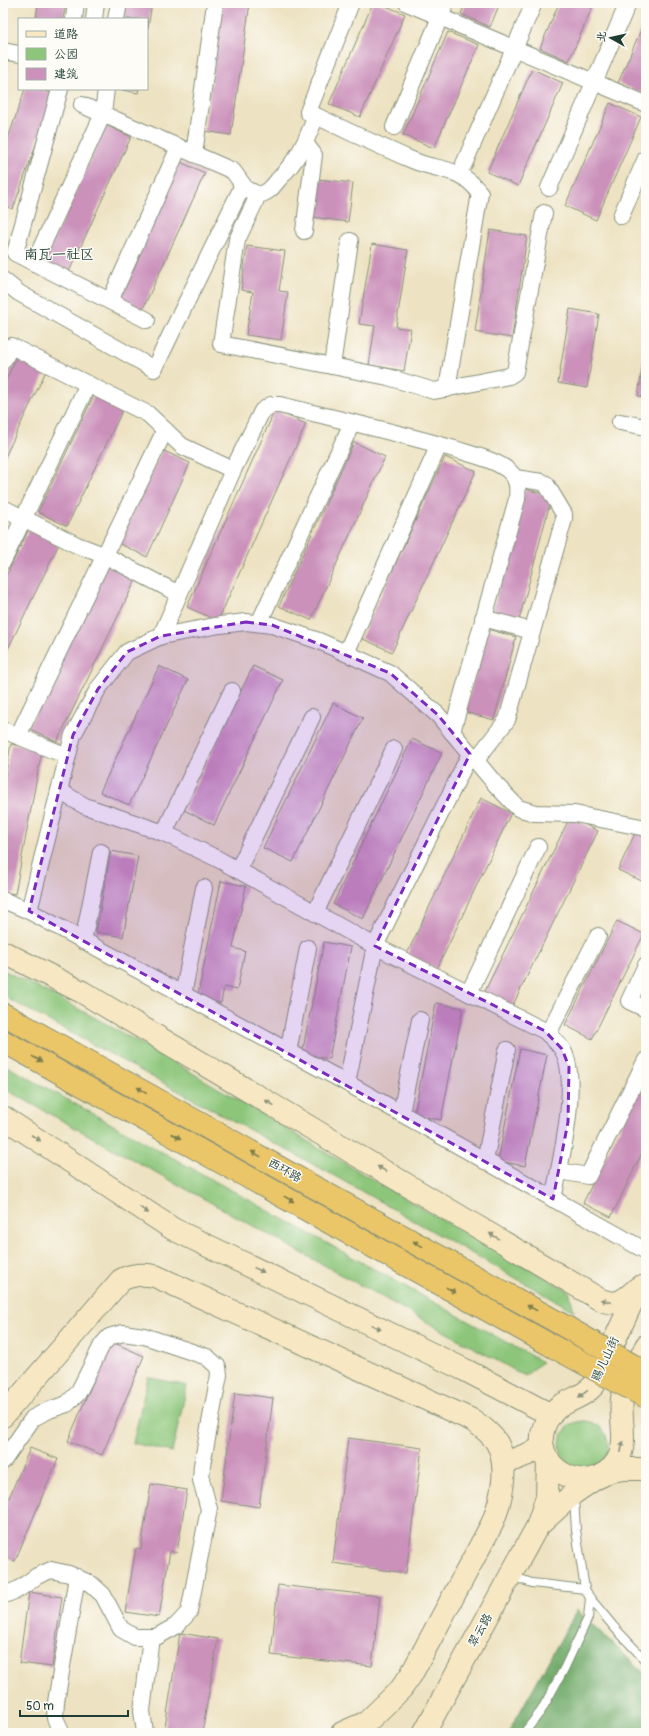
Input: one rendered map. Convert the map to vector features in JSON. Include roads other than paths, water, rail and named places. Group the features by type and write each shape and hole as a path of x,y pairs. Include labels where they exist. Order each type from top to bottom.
{"highway":[{"name":"西环路","path":"3,1014 646,1373"},
{"name":"西环路","path":"3,1040 646,1397"}],"main road":[{"path":"3,952 82,992 599,1299 607,1303 616,1303 623,1300 643,1281"},
{"path":"3,1117 172,1228 465,1370 551,1415"},
{"path":"3,1416 122,1280 131,1275 141,1274 155,1276 472,1420 484,1428 497,1443 503,1464 502,1486 498,1509 492,1524 411,1675 401,1689 367,1722 346,1732"},
{"name":"赐儿山街","path":"538,1527 547,1497 545,1454 542,1434 546,1421 554,1410 565,1402 577,1399 594,1385 643,1281"},
{"path":"538,1527 574,1493 602,1475 617,1461 622,1449 623,1397 646,1346"},
{"path":"503,1464 545,1454 557,1471 569,1478 582,1480 623,1469 646,1469"},
{"name":"翠云路","path":"424,1733 538,1527"}],"street":[{"path":"74,18 76,3"},
{"path":"94,18 96,3"},
{"path":"116,18 119,3"},
{"path":"110,301 187,151 215,3"},
{"path":"351,3 308,112 414,161 449,170 464,177 480,193 447,389"},
{"path":"407,3 443,10 515,48 646,104"},
{"path":"464,164 534,3"},
{"path":"549,188 628,3"},
{"path":"394,127 443,10"},
{"path":"3,51 18,54"},
{"path":"60,90 15,253 147,320"},
{"path":"34,263 103,114 106,90"},
{"path":"3,280 19,293 154,369 243,185 233,171 82,105"},
{"path":"256,196 268,192 295,163 316,116"},
{"path":"304,231 314,155 305,143"},
{"path":"621,216 646,158"},
{"path":"241,188 253,192 256,196"},
{"path":"256,196 255,202 237,240 221,344 388,377 427,390 447,389 509,376 515,372 544,213"},
{"path":"332,366 350,241"},
{"path":"3,361 11,346 148,414 182,446 233,470"},
{"path":"3,561 88,384"},
{"path":"161,636 233,470 262,411 271,405 280,405 439,445 484,458 508,470 515,478 518,488 517,499 452,732"},
{"path":"620,422 646,427"},
{"path":"259,623 352,423"},
{"path":"18,736 166,430"},
{"path":"346,653 439,445"},
{"path":"347,1083 375,946 473,757 507,720 564,519 564,514 542,482 515,478"},
{"path":"3,508 77,545 106,556 180,594"},
{"path":"483,618 532,631"},
{"path":"29,911 73,735 98,689 127,652 161,636 220,625 246,622 272,624 346,653 390,673 438,715 518,808 535,813 575,814 646,828"},
{"path":"164,833 232,691"},
{"path":"238,870 312,717"},
{"path":"3,730 67,756"},
{"path":"315,913 394,749"},
{"path":"58,791 85,806 164,833 238,870 375,946 548,1034 562,1049 569,1067 568,1122 553,1199"},
{"path":"468,993 538,847"},
{"path":"83,941 101,852"},
{"path":"183,994 204,888"},
{"path":"3,900 29,911 347,1083 646,1251"},
{"path":"548,1034 598,936"},
{"path":"288,1052 308,948"},
{"path":"646,965 629,1001 646,1009"},
{"path":"401,1114 420,1020"},
{"path":"486,1161 507,1050"},
{"path":"558,1171 588,1176 646,1060"},
{"path":"3,1460 33,1418 48,1410 67,1404 78,1393 102,1345 109,1337 123,1333 144,1336 207,1357 218,1367 219,1375 202,1465 201,1480 209,1509 189,1612 176,1626 156,1637 135,1637 121,1629 103,1595 91,1584 77,1577 51,1570 37,1576 19,1589 3,1594"},
{"path":"62,1733 55,1718 56,1702 77,1577"},
{"path":"145,1733 142,1711 151,1637"}],"lane":[{"path":"574,1493 576,1530 585,1589 590,1598 646,1661"},
{"path":"510,1576 532,1583 585,1589"},
{"path":"524,1733 541,1711 576,1644 588,1618 590,1598"}],"district":[{"name":"南瓦一社区","path":"59,254"}]}
